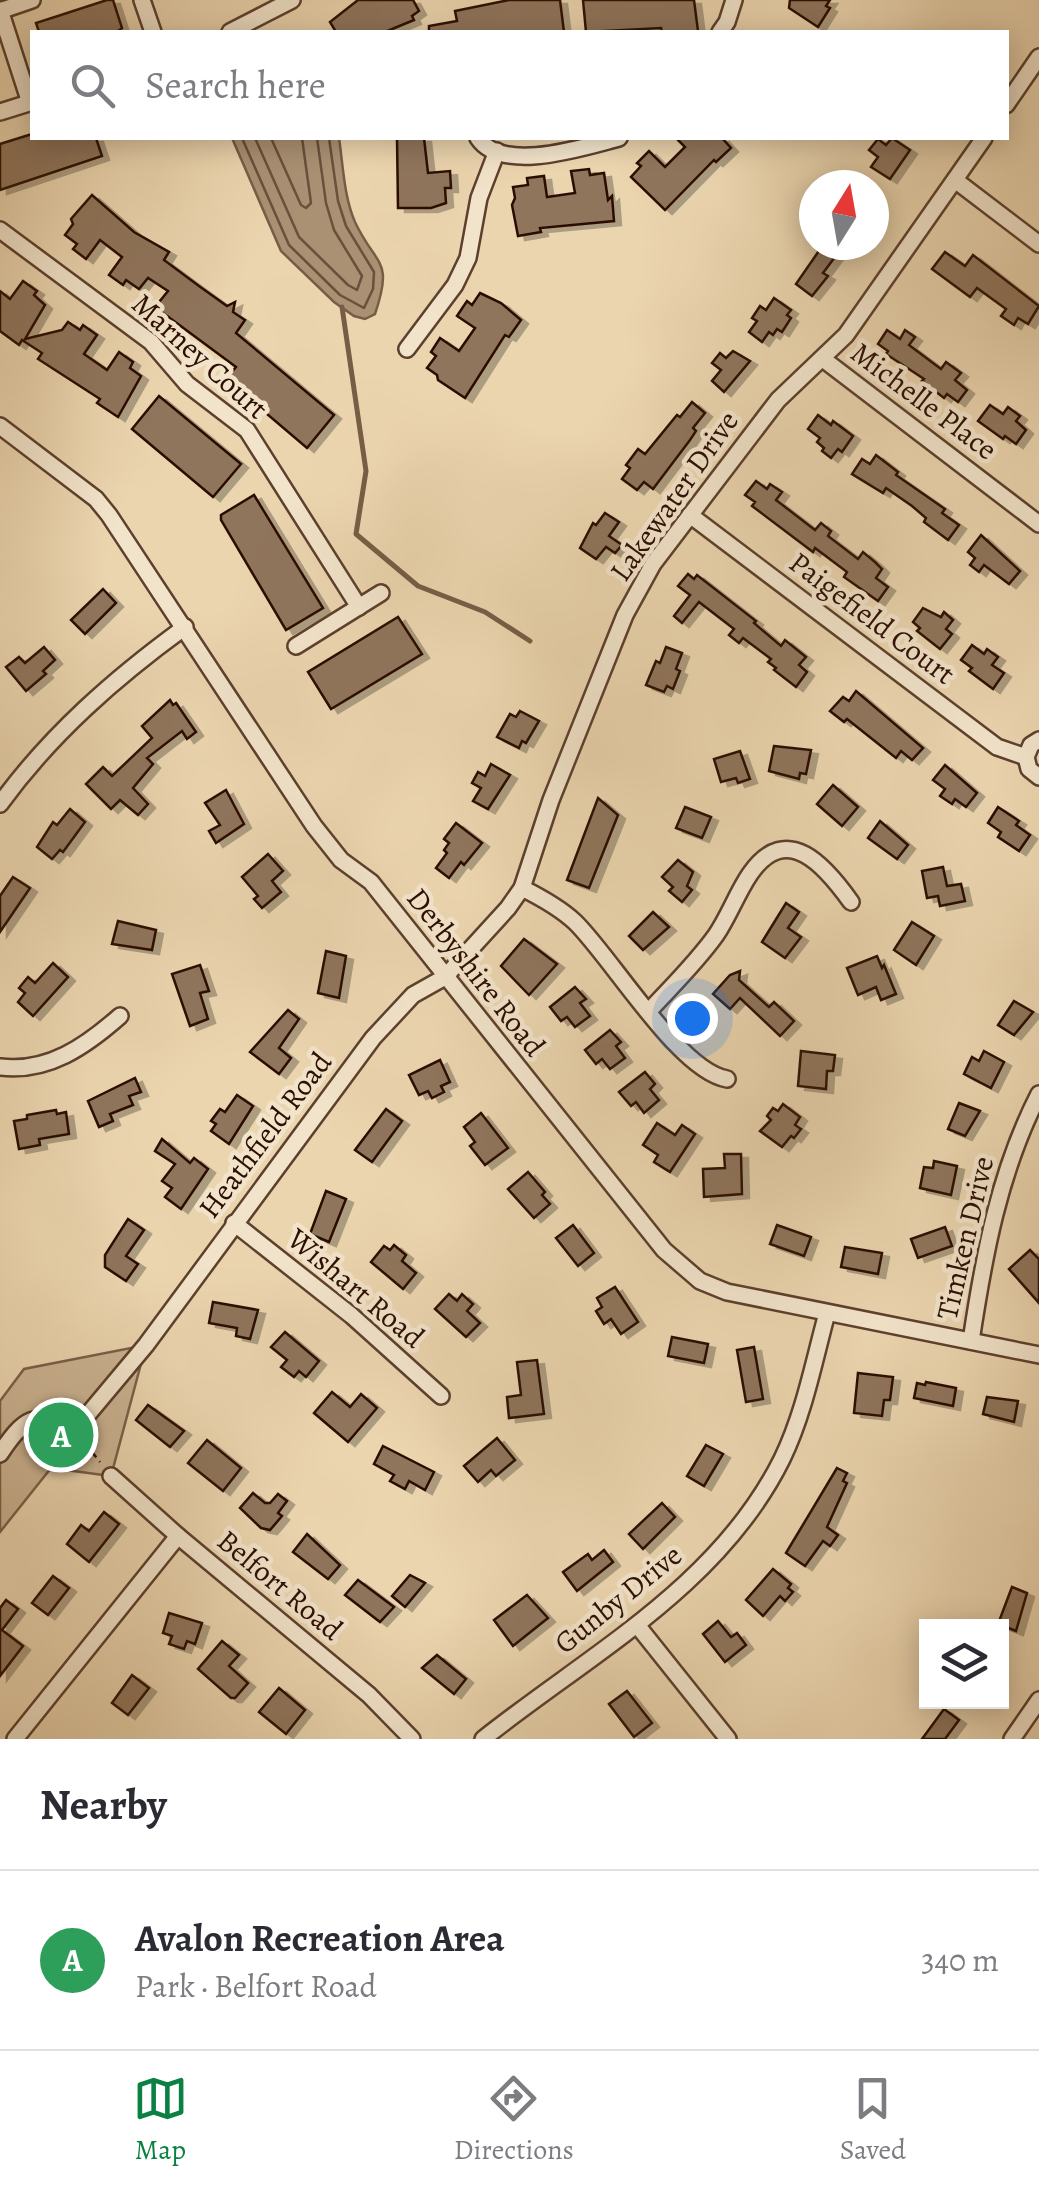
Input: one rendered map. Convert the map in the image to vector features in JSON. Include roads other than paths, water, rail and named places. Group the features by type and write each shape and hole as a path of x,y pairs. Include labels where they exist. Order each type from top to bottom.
{"street":[{"path":"30,99 0,10 32,0"},
{"path":"142,0 153,30"},
{"path":"721,30 734,0"},
{"path":"235,30 289,2"},
{"path":"1009,101 1039,57"},
{"path":"0,112 30,102"},
{"path":"479,140 485,148 515,158 611,140"},
{"name":"Lakewater Drive","path":"446,977 522,888 551,800 625,616 653,564 778,400 846,335 983,140"},
{"path":"407,349 455,285 468,258 479,198 496,152"},
{"path":"955,180 1039,244"},
{"name":"Marney Court","path":"0,230 151,342 186,384 247,430 359,607"},
{"name":"Michelle Place","path":"823,359 1039,524"},
{"name":"Derbyshire Road","path":"0,426 96,499 185,626 260,748 314,826 341,860 371,882 598,1170 680,1266 727,1292 1039,1355"},
{"name":"Paigefield Court","path":"690,514 997,748 1026,756"},
{"path":"296,646 380,593"},
{"path":"0,804 101,692 185,626"},
{"path":"1039,740 1026,756 1030,770 1039,776"},
{"path":"649,1011 693,964 722,925 751,873 769,854 788,849 813,857 851,902"},
{"path":"522,888 574,921 680,1049 713,1075 727,1079"},
{"name":"Heathfield Road","path":"0,1454 29,1420 44,1417 74,1431 146,1345 373,1038 413,995 446,977"},
{"path":"0,1067 36,1066 59,1059 91,1042 120,1016"},
{"name":"Timken Drive","path":"971,1341 995,1206 1015,1145 1039,1094"},
{"name":"Wishart Road","path":"234,1223 352,1316 441,1396"},
{"name":"Gunby Drive","path":"483,1739 637,1626 718,1552 750,1513 782,1458 796,1423 827,1313"},
{"name":"Belfort Road","path":"111,1476 369,1695 412,1739"},
{"path":"14,1739 178,1536"},
{"path":"637,1626 728,1739"},
{"path":"1012,1739 1039,1700"}],"water":[{"path":"233,140 339,140 351,212 383,272 375,314 365,319 354,316 281,251"}],"waterway":[{"path":"342,307 366,471 356,534 418,586 485,612 530,641"}],"place":[{"name":"Avalon Recreation Area","path":"61,1435"}]}
